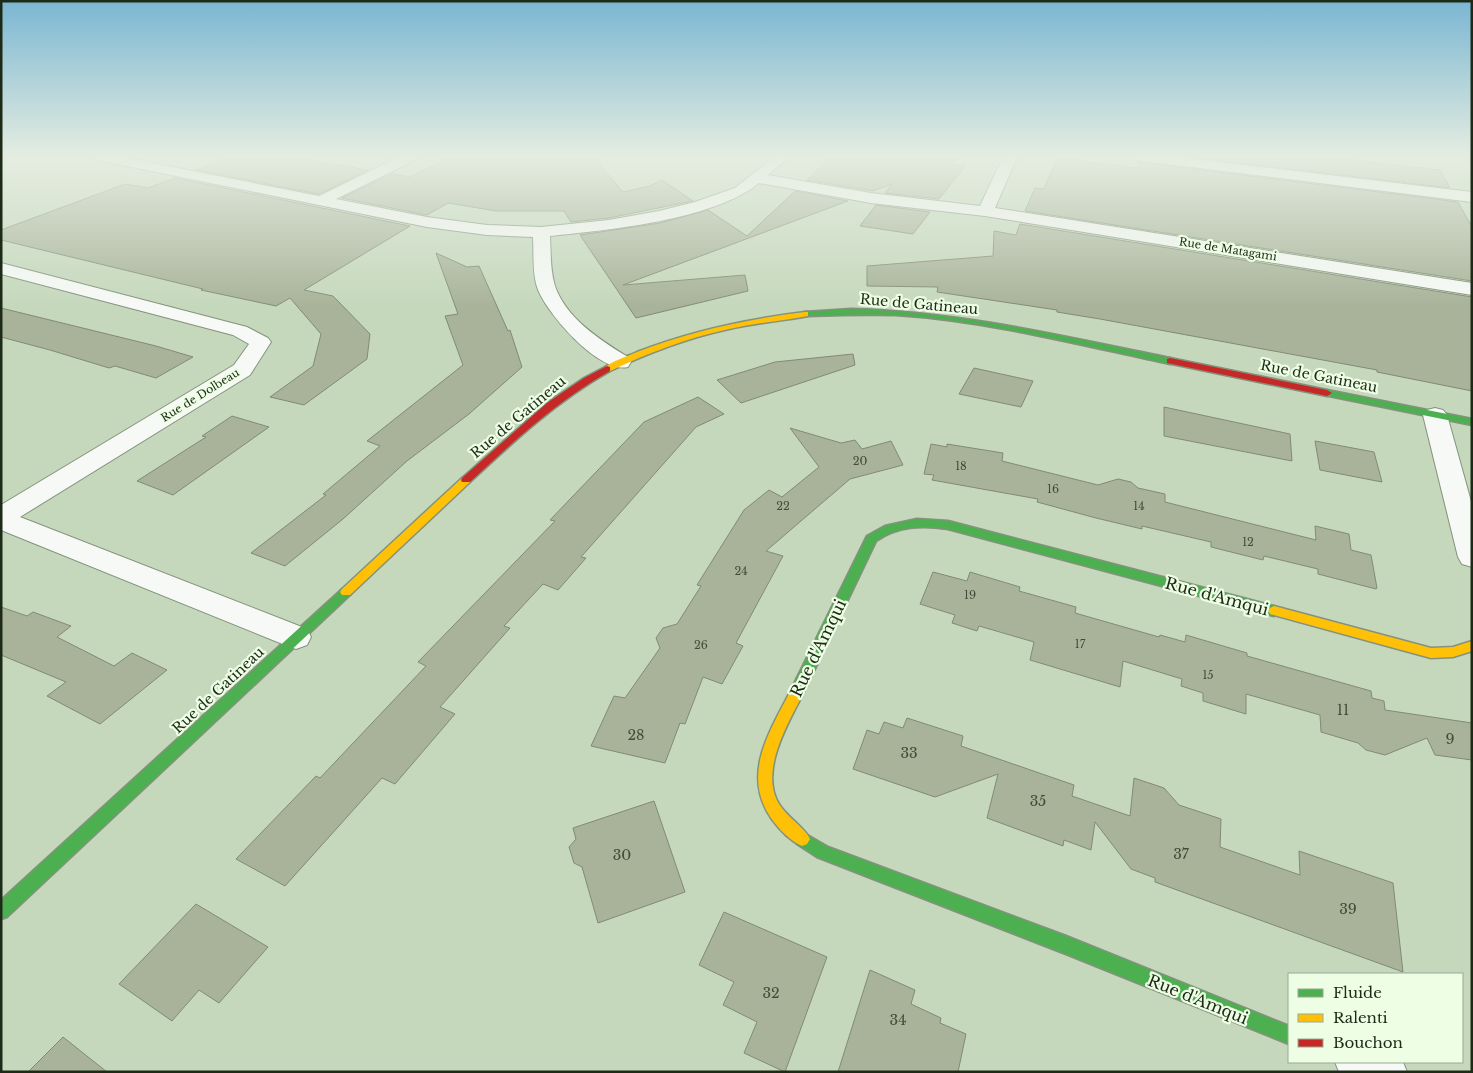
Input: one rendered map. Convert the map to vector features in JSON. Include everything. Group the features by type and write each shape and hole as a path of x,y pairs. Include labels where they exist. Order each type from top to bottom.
{"street":[{"path":"359,207 462,227 541,232 609,225 683,211 694,207"},
{"name":"Rue de Matagami","path":"951,207 1472,289"},
{"path":"985,211 987,207"},
{"path":"541,232 545,285 554,301 575,328 596,346 620,362"},
{"name":"Rue de Dolbeau","path":"1,268 240,331 261,342 242,370 1,519"},
{"name":"Rue de Gatineau","path":"1,911 534,419 576,388 620,362 692,335 757,320 826,313 895,314 1023,332 1472,422"},
{"path":"1435,415 1472,557"},
{"name":"Rue de Dolbeau","path":"1,519 296,637"},
{"name":"Rue d'Amqui","path":"1288,1035 823,852 798,837 778,819 764,789 767,755 785,716 871,539 886,529 913,522 948,525 1432,652 1453,652 1472,646"},
{"path":"1361,1063 1384,1072"}],"building":[{"path":"63,207 317,207 410,226 304,290 333,296 370,334 367,359 304,405 270,397 313,366 321,334 290,298 276,306 201,290 203,289 1,240 1,230"},
{"path":"387,207 441,207 427,215"},
{"path":"472,207 663,207 609,218 571,222 564,211 496,211"},
{"path":"778,207 832,207 623,285 745,275 748,291 636,318 580,235 660,223 708,210 747,236"},
{"path":"874,207 892,207 930,212 913,234 860,226"},
{"path":"1027,207 1461,207 1472,227 1472,281 1025,211"},
{"path":"1020,224 1472,297 1472,391 1377,372 1377,370 1057,312 1057,310 937,292 938,287 867,286 867,266 993,256 994,231 1016,235"},
{"path":"436,253 467,267 479,266 508,331 510,330 522,367 469,414 407,461 343,519 285,566 251,553 326,495 323,494 380,446 367,441 463,365 445,316 458,314"},
{"path":"1,308 156,346 193,357 156,378 115,366 109,368 1,337"},
{"path":"853,354 855,365 741,403 717,380 775,362"},
{"path":"974,368 1033,381 1021,407 959,394"},
{"path":"698,397 724,414 696,427 581,557 586,558 558,590 543,584 504,626 510,628 440,707 455,714 395,784 382,778 285,886 236,859 316,776 320,778 426,666 418,662 555,521 550,520 644,422"},
{"path":"1164,407 1290,434 1292,461 1164,436"},
{"path":"232,416 269,427 173,495 137,481 206,437 202,436"},
{"path":"790,428 841,443 855,440 862,449 891,441 903,465 850,479 766,551 783,556 736,643 743,646 722,684 703,677 685,724 680,723 665,763 591,746 614,696 625,698 660,648 656,638 663,628 677,624 701,586 697,585 744,510 769,490 782,497 819,467"},
{"path":"1315,441 1374,452 1382,482 1320,470"},
{"path":"931,444 947,447 947,444 1003,453 1002,461 1098,485 1118,479 1131,482 1138,488 1165,494 1165,502 1316,540 1315,526 1349,534 1351,550 1371,555 1377,588 1318,574 1318,569 1264,556 1263,560 1211,547 1211,542 1142,526 1142,529 1096,518 1037,502 1038,499 932,480 934,475 924,474"},
{"path":"933,572 967,581 970,572 1020,587 1019,591 1076,607 1075,613 1159,637 1160,635 1185,642 1186,635 1247,653 1247,656 1371,691 1372,698 1384,701 1385,710 1472,723 1472,760 1435,755 1427,738 1385,755 1366,750 1358,743 1321,732 1320,715 1246,694 1246,714 1203,701 1203,693 1181,686 1182,679 1123,661 1120,687 1030,660 1034,642 979,626 977,631 952,623 955,615 920,604"},
{"path":"1,607 27,616 33,612 71,626 57,637 114,666 132,653 167,670 100,724 47,696 66,682 1,655"},
{"path":"907,718 963,736 961,746 1074,785 1072,796 1130,816 1134,778 1164,788 1179,805 1221,819 1220,847 1300,875 1299,851 1393,883 1403,972 1155,882 1155,878 1131,869 1095,822 1091,850 1064,840 1063,846 987,818 998,774 935,797 853,769 867,730 879,734 884,722 903,728"},
{"path":"654,801 685,892 598,923 582,867 574,863 569,847 576,839 573,828"},
{"path":"196,904 268,947 219,1003 199,990 172,1021 119,984"},
{"path":"724,912 827,957 785,1072 744,1053 757,1022 723,1005 734,982 699,965"},
{"path":"870,970 915,990 911,1004 941,1018 940,1023 966,1034 958,1072 838,1072"},
{"path":"63,1037 107,1072 28,1072"}],"traffic: fast":[{"path":"805,314 851,312 943,317 1035,332 1170,361"},
{"path":"1327,393 1472,422"},
{"path":"796,694 871,539 898,525 908,523 948,525 1274,611"},
{"path":"1,911 346,592"},
{"path":"802,839 823,852 1066,945 1288,1035"}],"traffic: slow":[{"path":"607,369 655,348 704,332 754,321 805,314"},
{"path":"346,592 466,480"},
{"path":"1274,611 1431,653 1453,652 1472,646"},
{"path":"796,694 769,752 765,770 765,788 771,805 783,822 802,839"}],"traffic: jam":[{"path":"1170,361 1327,393"},
{"path":"466,480 551,405 607,369"}]}
